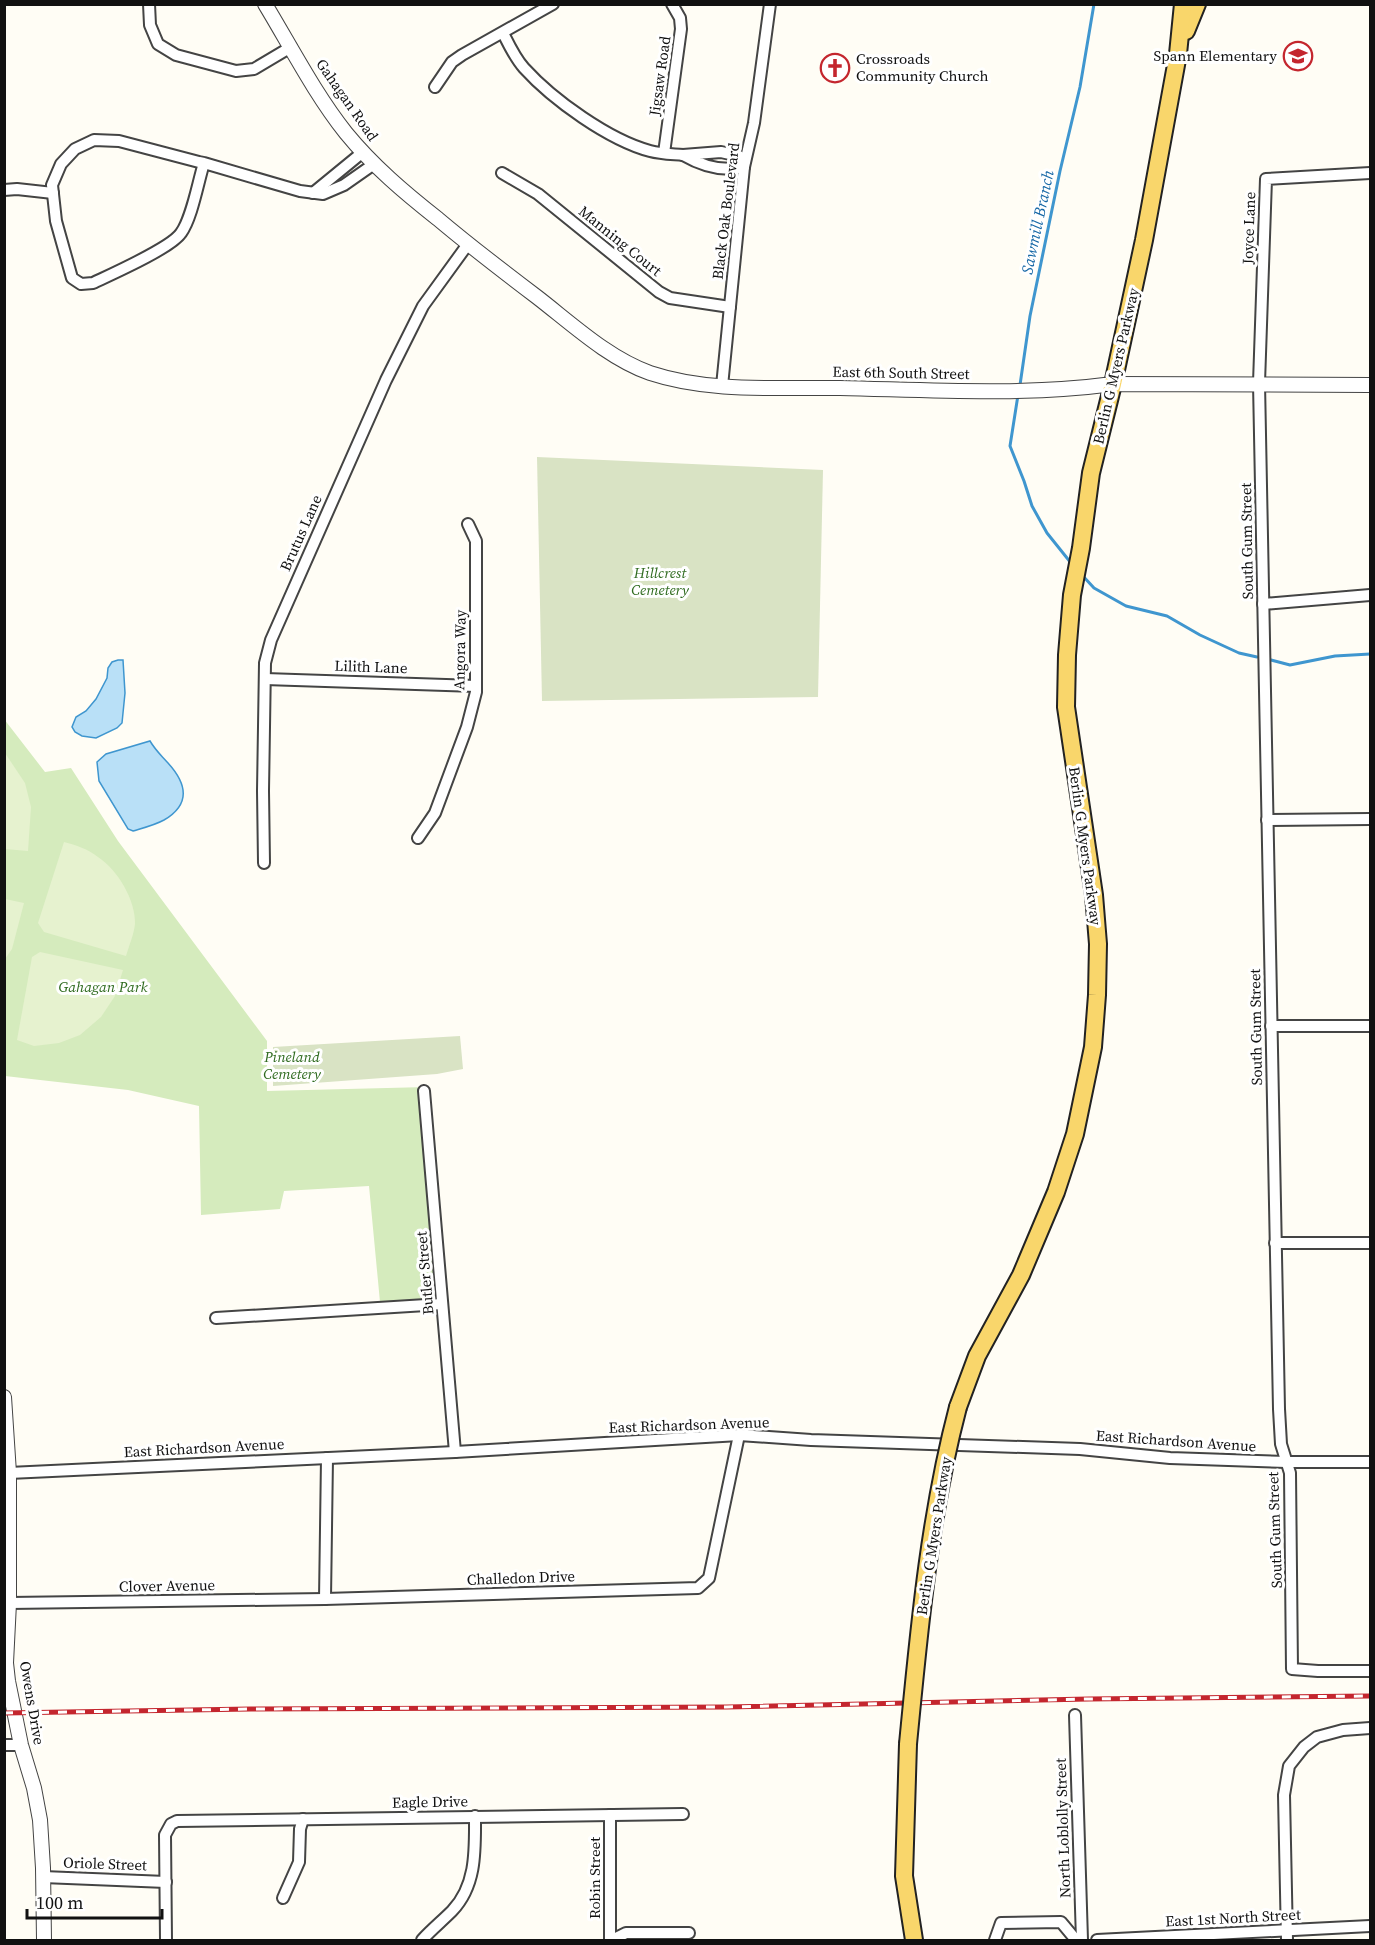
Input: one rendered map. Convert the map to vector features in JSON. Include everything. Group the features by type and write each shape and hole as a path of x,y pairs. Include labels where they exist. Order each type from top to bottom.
{"main road":[{"name":"Berlin G Myers Parkway","path":"914,1941 904,1876 908,1744 935,1512 945,1458 958,1407 977,1356 1021,1275 1056,1192 1075,1134 1093,1047 1098,944 1094,895 1066,707 1072,595 1091,473 1144,240 1178,54 1183,4"},
{"name":"Berlin G Myers Parkway","path":"1178,54 1197,4"}],"street":[{"path":"149,4 150,25 158,44 176,55 236,71 254,69 291,47"},
{"name":"Gahagan Road","path":"266,4 345,131 393,184 470,246"},
{"path":"435,87 452,62 553,4"},
{"name":"Jigsaw Road","path":"664,153 681,29 680,18 672,4"},
{"name":"Black Oak Boulevard","path":"722,386 744,167 754,123 770,4"},
{"path":"503,33 513,54 524,68 555,96 594,125 622,141 664,153 682,155 721,152 739,156 744,167 733,170 706,166 682,155"},
{"path":"204,163 187,221 181,234 170,244 93,283 81,284 72,278 56,221 52,185 61,164 75,149 94,140 119,141 204,163 300,191 323,194 344,185 374,164"},
{"path":"313,192 363,152"},
{"name":"Manning Court","path":"502,173 538,194 659,292 670,298 730,307"},
{"name":"Joyce Lane","path":"1259,383 1266,179 1371,173"},
{"path":"4,190 17,189 52,193"},
{"name":"East 6th South Street","path":"470,246 611,353 647,372 685,383 722,386 998,390 1071,390 1113,384 1371,385"},
{"name":"Brutus Lane","path":"264,863 265,663 271,640 386,381 423,306 470,246"},
{"name":"South Gum Street","path":"1259,383 1279,1409 1281,1444 1290,1473 1292,1669 1371,1671"},
{"name":"Angora Way","path":"418,838 435,813 467,727 476,686 476,541 468,524"},
{"path":"1263,604 1371,596"},
{"name":"Lilith Lane","path":"265,679 476,686"},
{"path":"1267,819 1371,819"},
{"path":"1271,1026 1371,1026"},
{"name":"Butler Street","path":"424,1091 455,1452"},
{"path":"1275,1244 1371,1243"},
{"path":"216,1318 442,1304"},
{"name":"Owens Drive","path":"4,1397 9,1473 9,1603 6,1681 40,1820 44,1941"},
{"name":"East Richardson Avenue","path":"9,1473 455,1452 739,1435 811,1440 1080,1449 1163,1457 1287,1462 1371,1462"},
{"name":"Challedon Drive","path":"325,1599 698,1588 709,1578 739,1435"},
{"path":"325,1599 327,1458"},
{"name":"Clover Avenue","path":"9,1603 325,1599"},
{"name":"North Loblolly Street","path":"1075,1715 1082,1941"},
{"path":"1287,1936 1284,1795 1289,1766 1304,1747 1317,1737 1343,1730 1371,1728"},
{"path":"4,1745 21,1745"},
{"name":"Eagle Drive","path":"166,1882 165,1835 171,1824 177,1821 683,1814"},
{"name":"Robin Street","path":"610,1815 611,1941"},
{"path":"425,1939 453,1910 466,1888 475,1856 475,1816"},
{"path":"283,1898 298,1862 300,1829 303,1819"},
{"name":"Oriole Street","path":"43,1877 166,1882"},
{"path":"166,1882 166,1941"},
{"path":"995,1941 1001,1923 1061,1922 1076,1941"},
{"name":"East 1st North Street","path":"1097,1941 1287,1936 1371,1926"},
{"path":"611,1941 626,1933 689,1933"}],"green space":[{"name":"Hillcrest Cemetery","path":"537,457 823,470 818,697 542,701"},
{"name":"Gahagan Park","path":"4,719 45,772 71,768 118,841 267,1041 267,1091 427,1087 438,1299 380,1302 369,1186 284,1191 280,1209 201,1215 199,1106 128,1090 5,1076"},
{"path":"5,753 25,783 31,807 28,851 5,849"},
{"path":"64,842 98,857 119,878 129,896 135,915 135,924 126,956 44,932 38,923"},
{"path":"5,899 24,903 12,949 5,959"},
{"path":"40,952 123,970 115,996 101,1017 80,1035 59,1043 34,1046 17,1040 32,957"},
{"name":"Pineland Cemetery","path":"460,1036 463,1069 437,1074 273,1086 273,1047"}],"water":[{"path":"123,660 125,693 122,723 117,728 96,738 82,736 72,727 76,717 86,711 96,699 107,678 108,668 112,662"},
{"path":"150,741 179,779 183,793 182,800 173,814 164,820 133,831 128,829 99,781 97,762 106,754"}],"waterway":[{"name":"Sawmill Branch","path":"1020,385 1030,316 1080,87 1094,4"},
{"path":"1018,395 1010,446 1032,506 1047,533 1071,563"},
{"path":"1082,575 1094,588 1126,606 1167,616 1200,635 1239,653 1257,657"},
{"path":"1271,660 1290,665 1335,656 1370,654"}],"railway":[{"path":"4,1713 251,1709 727,1707 1089,1699 1370,1696"}],"place":[{"name":"Spann Elementary","path":"1298,56"},
{"name":"Crossroads Community Church","path":"835,68"}]}
